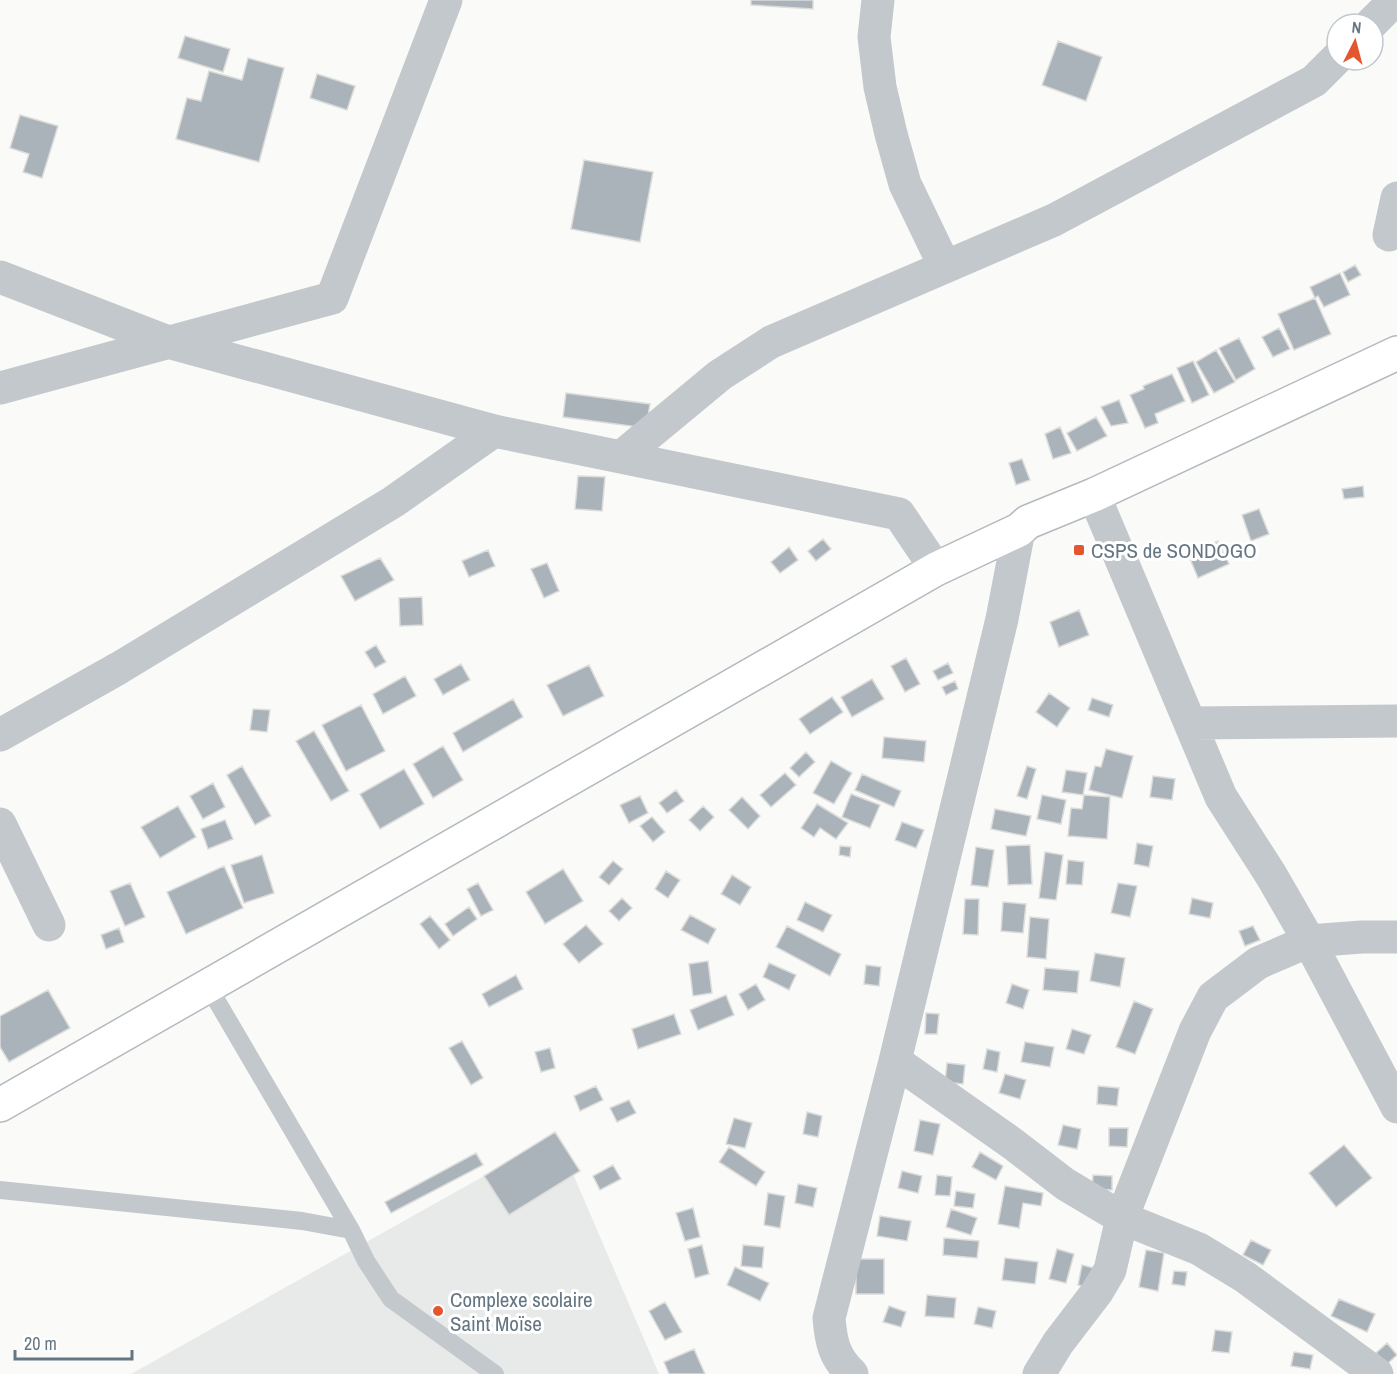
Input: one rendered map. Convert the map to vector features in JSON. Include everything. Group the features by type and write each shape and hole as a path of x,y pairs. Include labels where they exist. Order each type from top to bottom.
{"street":[{"path":"0,387 332,298 447,0"},
{"path":"878,0 874,37 880,87 891,134 904,184 945,267"},
{"path":"1383,12 1395,0"},
{"path":"621,457 720,375 771,342 1054,220 1314,81 1325,70"},
{"path":"1389,235 1397,198"},
{"path":"0,277 168,342 494,431 899,514 936,569"},
{"path":"0,1106 936,569 1019,530 1028,522 1094,495 1397,353"},
{"path":"0,735 119,668 393,502 494,431"},
{"path":"1094,495 1221,796 1309,941 1397,1107"},
{"path":"842,1371 832,1344 829,1318 895,1062 1002,619 1019,530"},
{"path":"1191,723 1397,721"},
{"path":"0,824 49,925"},
{"path":"1039,1374 1110,1270 1122,1218 1195,1031 1213,997 1258,963 1309,941 1397,937"},
{"path":"895,1062 1013,1144 1065,1184 1122,1218 1199,1249 1245,1277 1377,1374"}],"lane":[{"path":"208,986 351,1230 366,1260 391,1299 495,1374"},
{"path":"0,1190 302,1221 351,1230"}],"shaded area":[{"name":"Complexe scolaire Saint Moïse","path":"555,1132 659,1374 131,1374 484,1176"}],"building":[{"path":"751,0 813,0 813,9 751,5"},
{"path":"185,36 230,49 223,72 178,58"},
{"path":"1058,41 1102,57 1086,101 1042,85"},
{"path":"248,58 284,68 259,162 176,139 187,98 201,101 209,71 242,80"},
{"path":"317,74 355,86 347,110 310,98"},
{"path":"20,115 58,126 42,178 23,172 29,154 10,148"},
{"path":"584,160 653,172 640,242 571,229"},
{"path":"1355,265 1361,275 1348,282 1343,272"},
{"path":"1340,273 1350,295 1324,307 1318,296 1315,298 1310,287"},
{"path":"1315,298 1331,334 1294,350 1278,314"},
{"path":"1279,328 1290,349 1273,357 1262,337"},
{"path":"1239,338 1255,369 1236,380 1219,348"},
{"path":"1216,350 1235,382 1214,393 1196,362"},
{"path":"1193,361 1209,395 1192,403 1177,368"},
{"path":"1172,374 1185,401 1155,414 1158,423 1145,428 1130,395 1144,389 1143,386"},
{"path":"566,393 650,404 646,428 563,417"},
{"path":"1119,400 1128,423 1111,426 1101,407"},
{"path":"1096,417 1107,436 1077,451 1067,433"},
{"path":"1060,427 1071,453 1053,459 1045,434"},
{"path":"1022,459 1030,480 1016,485 1009,463"},
{"path":"578,476 605,477 602,511 575,509"},
{"path":"1363,486 1364,497 1344,499 1342,489"},
{"path":"1259,509 1269,534 1251,541 1242,515"},
{"path":"823,539 831,549 816,561 808,551"},
{"path":"1218,541 1229,564 1198,578 1188,554"},
{"path":"789,547 798,560 780,573 771,562"},
{"path":"488,550 495,566 469,577 462,561"},
{"path":"380,558 394,580 355,601 341,576"},
{"path":"547,563 559,591 544,598 531,569"},
{"path":"422,597 423,625 400,626 399,598"},
{"path":"1079,610 1089,635 1059,647 1050,622"},
{"path":"376,645 386,662 375,668 365,652"},
{"path":"906,658 920,684 905,692 891,666"},
{"path":"948,663 953,673 938,680 933,671"},
{"path":"461,664 470,680 443,695 434,679"},
{"path":"589,665 604,696 563,716 547,685"},
{"path":"405,676 416,696 383,714 373,694"},
{"path":"872,679 884,699 852,717 841,697"},
{"path":"955,681 958,689 946,695 942,687"},
{"path":"1049,693 1070,708 1057,727 1036,712"},
{"path":"832,697 843,712 810,734 799,719"},
{"path":"1092,698 1113,705 1109,717 1088,710"},
{"path":"513,699 523,717 463,752 453,733"},
{"path":"361,705 385,751 346,771 322,725"},
{"path":"253,709 270,710 267,732 250,730"},
{"path":"314,731 349,791 331,801 296,741"},
{"path":"884,737 926,741 924,762 882,758"},
{"path":"443,746 463,780 433,798 413,764"},
{"path":"1106,749 1133,756 1122,798 1089,790 1095,766 1101,767"},
{"path":"806,752 815,762 799,777 790,768"},
{"path":"831,761 852,773 834,804 813,793"},
{"path":"242,766 271,816 255,825 227,775"},
{"path":"1027,766 1036,769 1027,799 1017,796"},
{"path":"404,769 424,804 380,829 360,794"},
{"path":"1066,770 1087,773 1083,795 1062,792"},
{"path":"785,773 796,785 771,807 760,795"},
{"path":"862,774 901,791 894,807 855,790"},
{"path":"1153,776 1175,779 1172,800 1150,797"},
{"path":"213,783 225,807 203,819 190,796"},
{"path":"676,790 684,801 667,813 659,803"},
{"path":"851,794 880,805 870,828 842,817"},
{"path":"1042,795 1066,800 1061,824 1037,819"},
{"path":"1084,795 1110,797 1107,839 1068,836 1071,808 1082,809"},
{"path":"640,796 648,813 629,823 620,805"},
{"path":"742,797 760,816 748,829 729,810"},
{"path":"817,804 848,823 836,839 820,828 814,837 801,828"},
{"path":"178,806 196,837 160,858 141,827"},
{"path":"703,806 714,817 700,831 689,820"},
{"path":"995,809 1031,816 1026,836 991,829"},
{"path":"652,817 665,832 653,842 640,826"},
{"path":"225,820 233,839 208,849 201,829"},
{"path":"902,822 924,830 916,848 895,840"},
{"path":"1137,843 1153,846 1149,867 1134,864"},
{"path":"1030,845 1032,884 1008,885 1006,846"},
{"path":"840,846 851,847 850,857 839,855"},
{"path":"976,847 994,850 988,887 971,885"},
{"path":"1045,852 1063,855 1056,900 1039,898"},
{"path":"262,855 274,893 244,903 231,865"},
{"path":"1068,860 1084,862 1082,885 1066,884"},
{"path":"613,861 623,869 609,885 599,877"},
{"path":"224,866 243,908 186,934 167,892"},
{"path":"563,869 583,901 545,924 526,892"},
{"path":"666,871 680,880 668,898 655,889"},
{"path":"732,875 751,887 740,905 721,894"},
{"path":"130,883 145,917 125,926 110,891"},
{"path":"478,883 493,910 481,916 467,889"},
{"path":"1118,883 1137,886 1130,917 1111,913"},
{"path":"622,898 632,908 619,921 609,911"},
{"path":"1192,898 1213,903 1210,918 1189,914"},
{"path":"965,899 979,899 978,935 963,934"},
{"path":"805,902 832,915 823,932 797,920"},
{"path":"1003,902 1026,904 1023,933 1001,931"},
{"path":"469,907 477,919 453,936 445,924"},
{"path":"690,915 716,929 708,944 681,930"},
{"path":"430,916 450,940 439,949 420,924"},
{"path":"1030,917 1049,919 1046,959 1027,957"},
{"path":"586,925 603,944 579,963 563,944"},
{"path":"787,926 841,954 830,976 776,947"},
{"path":"1253,926 1260,940 1245,946 1239,931"},
{"path":"119,928 124,942 106,949 101,935"},
{"path":"1095,953 1125,958 1120,987 1090,981"},
{"path":"708,961 712,993 693,996 689,964"},
{"path":"769,963 796,975 789,990 763,977"},
{"path":"866,965 881,967 879,986 864,984"},
{"path":"1045,968 1079,971 1077,993 1043,990"},
{"path":"516,975 523,989 489,1007 482,994"},
{"path":"756,984 765,1000 748,1010 739,994"},
{"path":"1012,984 1029,990 1023,1009 1006,1003"},
{"path":"48,990 70,1028 9,1062 0,1047 0,1016"},
{"path":"726,995 734,1015 698,1030 690,1010"},
{"path":"1134,1001 1153,1009 1135,1054 1116,1047"},
{"path":"926,1013 939,1014 937,1034 925,1034"},
{"path":"674,1014 681,1034 638,1049 632,1029"},
{"path":"1072,1029 1091,1035 1084,1054 1066,1049"},
{"path":"462,1041 483,1078 471,1085 449,1048"},
{"path":"1025,1042 1054,1047 1050,1067 1021,1062"},
{"path":"550,1048 555,1068 541,1072 535,1052"},
{"path":"987,1049 1000,1052 997,1072 983,1069"},
{"path":"947,1063 965,1065 963,1084 945,1082"},
{"path":"1005,1074 1026,1080 1020,1099 999,1093"},
{"path":"596,1086 603,1100 580,1111 574,1096"},
{"path":"1098,1086 1119,1088 1117,1106 1097,1104"},
{"path":"629,1100 636,1113 617,1122 610,1108"},
{"path":"807,1112 822,1116 818,1137 803,1134"},
{"path":"734,1118 752,1123 745,1148 726,1144"},
{"path":"920,1120 940,1124 933,1155 914,1151"},
{"path":"1063,1125 1081,1129 1077,1149 1058,1145"},
{"path":"1109,1128 1128,1128 1127,1147 1109,1146"},
{"path":"555,1132 580,1171 509,1215 484,1176"},
{"path":"1344,1145 1372,1178 1336,1207 1309,1173"},
{"path":"729,1147 765,1172 756,1186 719,1162"},
{"path":"980,1152 1003,1166 996,1180 972,1167"},
{"path":"476,1153 483,1165 391,1213 385,1202"},
{"path":"613,1165 621,1179 600,1190 593,1176"},
{"path":"902,1171 922,1176 918,1193 898,1188"},
{"path":"937,1175 952,1177 950,1196 935,1195"},
{"path":"1093,1175 1112,1176 1112,1190 1092,1189"},
{"path":"798,1184 817,1188 813,1207 795,1203"},
{"path":"1005,1186 1043,1193 1041,1206 1023,1203 1019,1228 998,1224"},
{"path":"956,1191 975,1194 973,1208 954,1206"},
{"path":"768,1193 785,1196 780,1228 764,1225"},
{"path":"693,1208 700,1237 685,1241 676,1213"},
{"path":"951,1209 977,1218 971,1235 946,1227"},
{"path":"880,1216 911,1221 907,1241 877,1236"},
{"path":"944,1238 979,1241 977,1258 943,1255"},
{"path":"1251,1240 1271,1250 1263,1265 1243,1255"},
{"path":"702,1245 709,1274 695,1278 688,1249"},
{"path":"743,1245 764,1247 762,1268 741,1266"},
{"path":"1057,1249 1074,1254 1066,1283 1049,1279"},
{"path":"1146,1250 1164,1253 1158,1291 1139,1287"},
{"path":"1005,1258 1038,1262 1035,1284 1002,1280"},
{"path":"856,1259 884,1259 884,1294 856,1294"},
{"path":"1082,1265 1097,1269 1092,1288 1078,1285"},
{"path":"735,1267 769,1283 760,1301 727,1285"},
{"path":"1174,1271 1187,1272 1185,1286 1172,1284"},
{"path":"927,1295 956,1298 954,1318 925,1316"},
{"path":"1339,1299 1375,1314 1367,1332 1331,1316"},
{"path":"665,1302 682,1332 665,1340 649,1311"},
{"path":"889,1306 906,1312 901,1327 883,1322"},
{"path":"978,1307 996,1311 992,1328 974,1324"},
{"path":"1215,1330 1232,1332 1229,1353 1212,1351"},
{"path":"1387,1343 1397,1355 1387,1364 1376,1353"},
{"path":"694,1349 705,1374 669,1374 664,1362"},
{"path":"1294,1352 1313,1355 1310,1369 1291,1366"}],"place":[{"name":"CSPS de SONDOGO","path":"1079,550"},
{"name":"Complexe scolaire Saint Moïse","path":"438,1311"}]}
